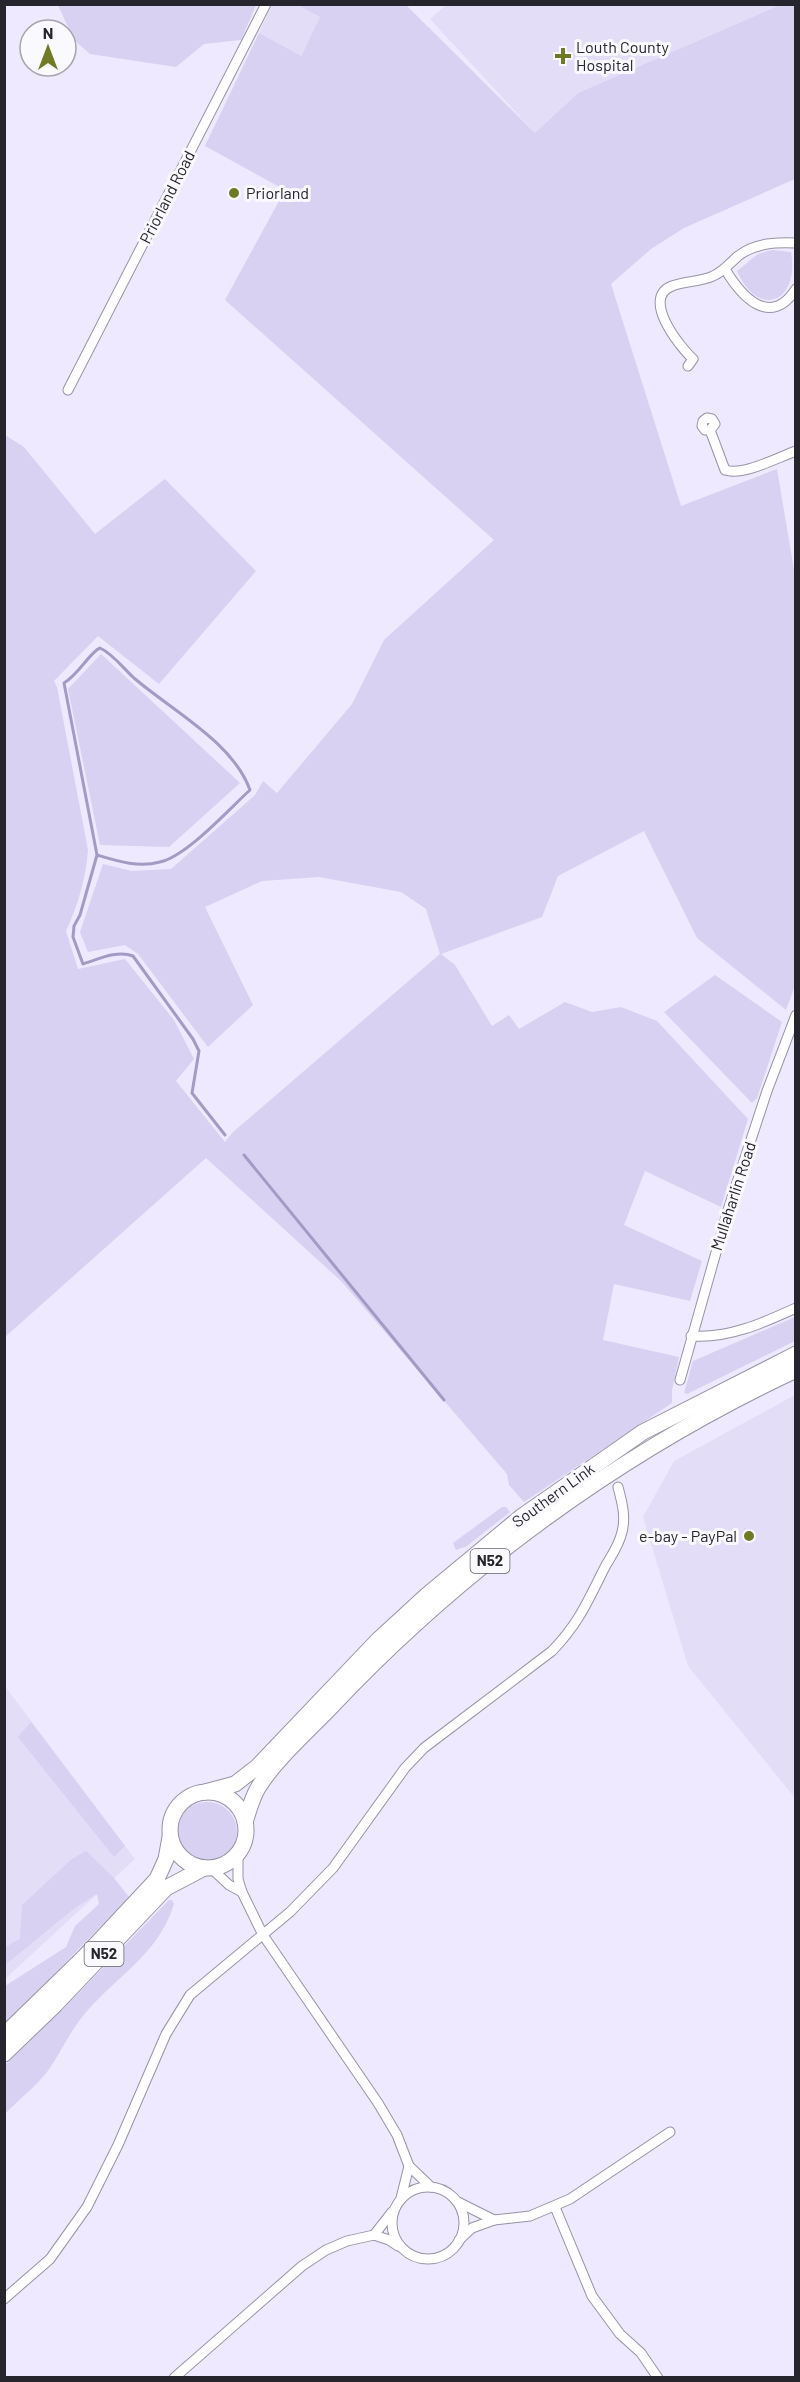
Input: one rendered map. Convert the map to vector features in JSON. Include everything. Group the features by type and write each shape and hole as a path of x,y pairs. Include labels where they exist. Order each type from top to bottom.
{"main road":[{"name":"Southern Link","path":"205,1792 235,1784 257,1767 378,1640 427,1595 521,1517 643,1432 795,1354"},
{"name":"Southern Link","path":"245,1822 259,1787 290,1750 405,1633 484,1565 598,1481 677,1431 754,1389 795,1370"},
{"path":"205,1792 226,1796 242,1812 245,1822"},
{"name":"N52","path":"4,2035 61,1981 157,1879 166,1859 172,1818 178,1807 187,1798 205,1792"},
{"name":"N52","path":"4,2054 55,2005 166,1888 208,1868 221,1866 238,1854 245,1839 245,1822"},
{"path":"170,1837 172,1845 182,1858 189,1863 208,1868"}],"street":[{"name":"Priorland Road","path":"68,390 266,4"},
{"path":"688,366 693,358 669,330 663,315 660,301 664,292 670,286 700,281 725,269 750,249 767,243 795,243"},
{"path":"725,269 743,295 758,305 780,304 787,300 795,289"},
{"path":"710,430 721,463 725,470 732,472 748,469 795,451"},
{"name":"Mullaharlin Road","path":"680,1380 728,1210 795,1015"},
{"path":"691,1336 722,1336 795,1308"},
{"path":"4,2299 50,2259 87,2207 118,2145 166,2034 184,2004 209,1977 290,1912 333,1868 405,1768 424,1748 552,1651 568,1634 580,1617 617,1547 622,1532 622,1504 618,1487"},
{"path":"238,1854 238,1879 242,1892 263,1935 378,2103 396,2135 409,2166 431,2187"},
{"path":"208,1868 242,1892"},
{"path":"174,2378 302,2266 326,2250 347,2241 374,2235 389,2240 419,2258 439,2257 449,2252 472,2228 494,2220 513,2219 555,2207 592,2187 670,2132"},
{"path":"374,2235 401,2198 409,2166"},
{"path":"401,2198 420,2187 442,2189 458,2202 494,2220"},
{"path":"458,2202 464,2221 459,2240"},
{"path":"555,2207 592,2296 620,2334 641,2353 658,2378"},
{"path":"395,2208 392,2231 397,2242 405,2251"}],"shaded area":[{"name":"Louth County Hospital","path":"447,4 780,5 578,93 535,133 430,19"},
{"path":"58,5 256,5 241,40 204,44 176,67 90,54 78,44 78,18 64,18"},
{"path":"272,5 298,5 320,17 300,57 259,33"},
{"path":"298,5 406,5 535,133 578,93 780,5 795,5 795,179 684,228 651,249 611,284 681,506 777,469 796,582 796,983 786,1010 697,938 644,831 558,876 542,917 441,954 455,965 492,1026 509,1015 519,1029 565,1002 592,1012 621,1007 657,1021 748,1119 721,1207 645,1171 624,1225 702,1261 690,1301 614,1284 603,1340 679,1357 672,1390 672,1403 524,1502 509,1485 507,1474 342,1282 206,1158 5,1337 5,435 24,447 95,534 165,479 256,571 159,684 98,636 54,681 88,850 81,891 66,931 78,969 125,959 174,1020 194,1059 176,1081 225,1142 232,1133 440,954 426,909 401,892 319,877 262,881 205,907 253,1005 208,1047 138,954 125,945 88,952 80,932 103,864 132,871 171,869 255,795 263,781 277,793 352,704 384,640 494,540 225,300 285,190 205,146 259,33 301,56 320,17"},
{"path":"772,250 791,252 792,269 784,293 776,299 766,300 756,296 746,287 737,271 758,254"},
{"path":"101,654 240,783 169,847 100,845 68,689"},
{"path":"715,975 782,1022 757,1098 752,1103 664,1012"},
{"path":"795,1317 795,1341 687,1394 684,1393 693,1361"},
{"path":"795,1395 795,1798 688,1666 643,1517 674,1461"},
{"path":"502,1507 506,1507 510,1512 467,1546 456,1550 453,1543"},
{"path":"4,1685 135,1859 5,1979 4,1979"},
{"path":"31,1722 125,1846 114,1857 18,1737"},
{"path":"207,1802 224,1807 232,1815 237,1832 232,1849 224,1857 207,1862 190,1857 182,1849 177,1832 182,1815 190,1807"},
{"path":"86,1851 114,1878 129,1897 5,2025 5,1986 66,1947 75,1926 99,1904 97,1894 76,1907 5,1965 5,1947 20,1939 22,1905 72,1859"},
{"path":"169,1900 172,1900 174,1904 166,1923 145,1954 92,2006 75,2027 47,2072 5,2114 5,2065"}],"waterway":[{"path":"97,855 136,864 152,864 171,858 195,842 250,790 242,773 216,742 134,678 114,657 100,648 64,683 97,855 80,915 74,926 73,937 83,964 114,955 133,956 193,1039 199,1051 192,1093 225,1135"},
{"path":"244,1155 444,1400"}],"place":[{"name":"Louth County Hospital","path":"563,56"},
{"name":"Priorland","path":"234,193"},
{"name":"e-bay - PayPal","path":"749,1536"}]}
